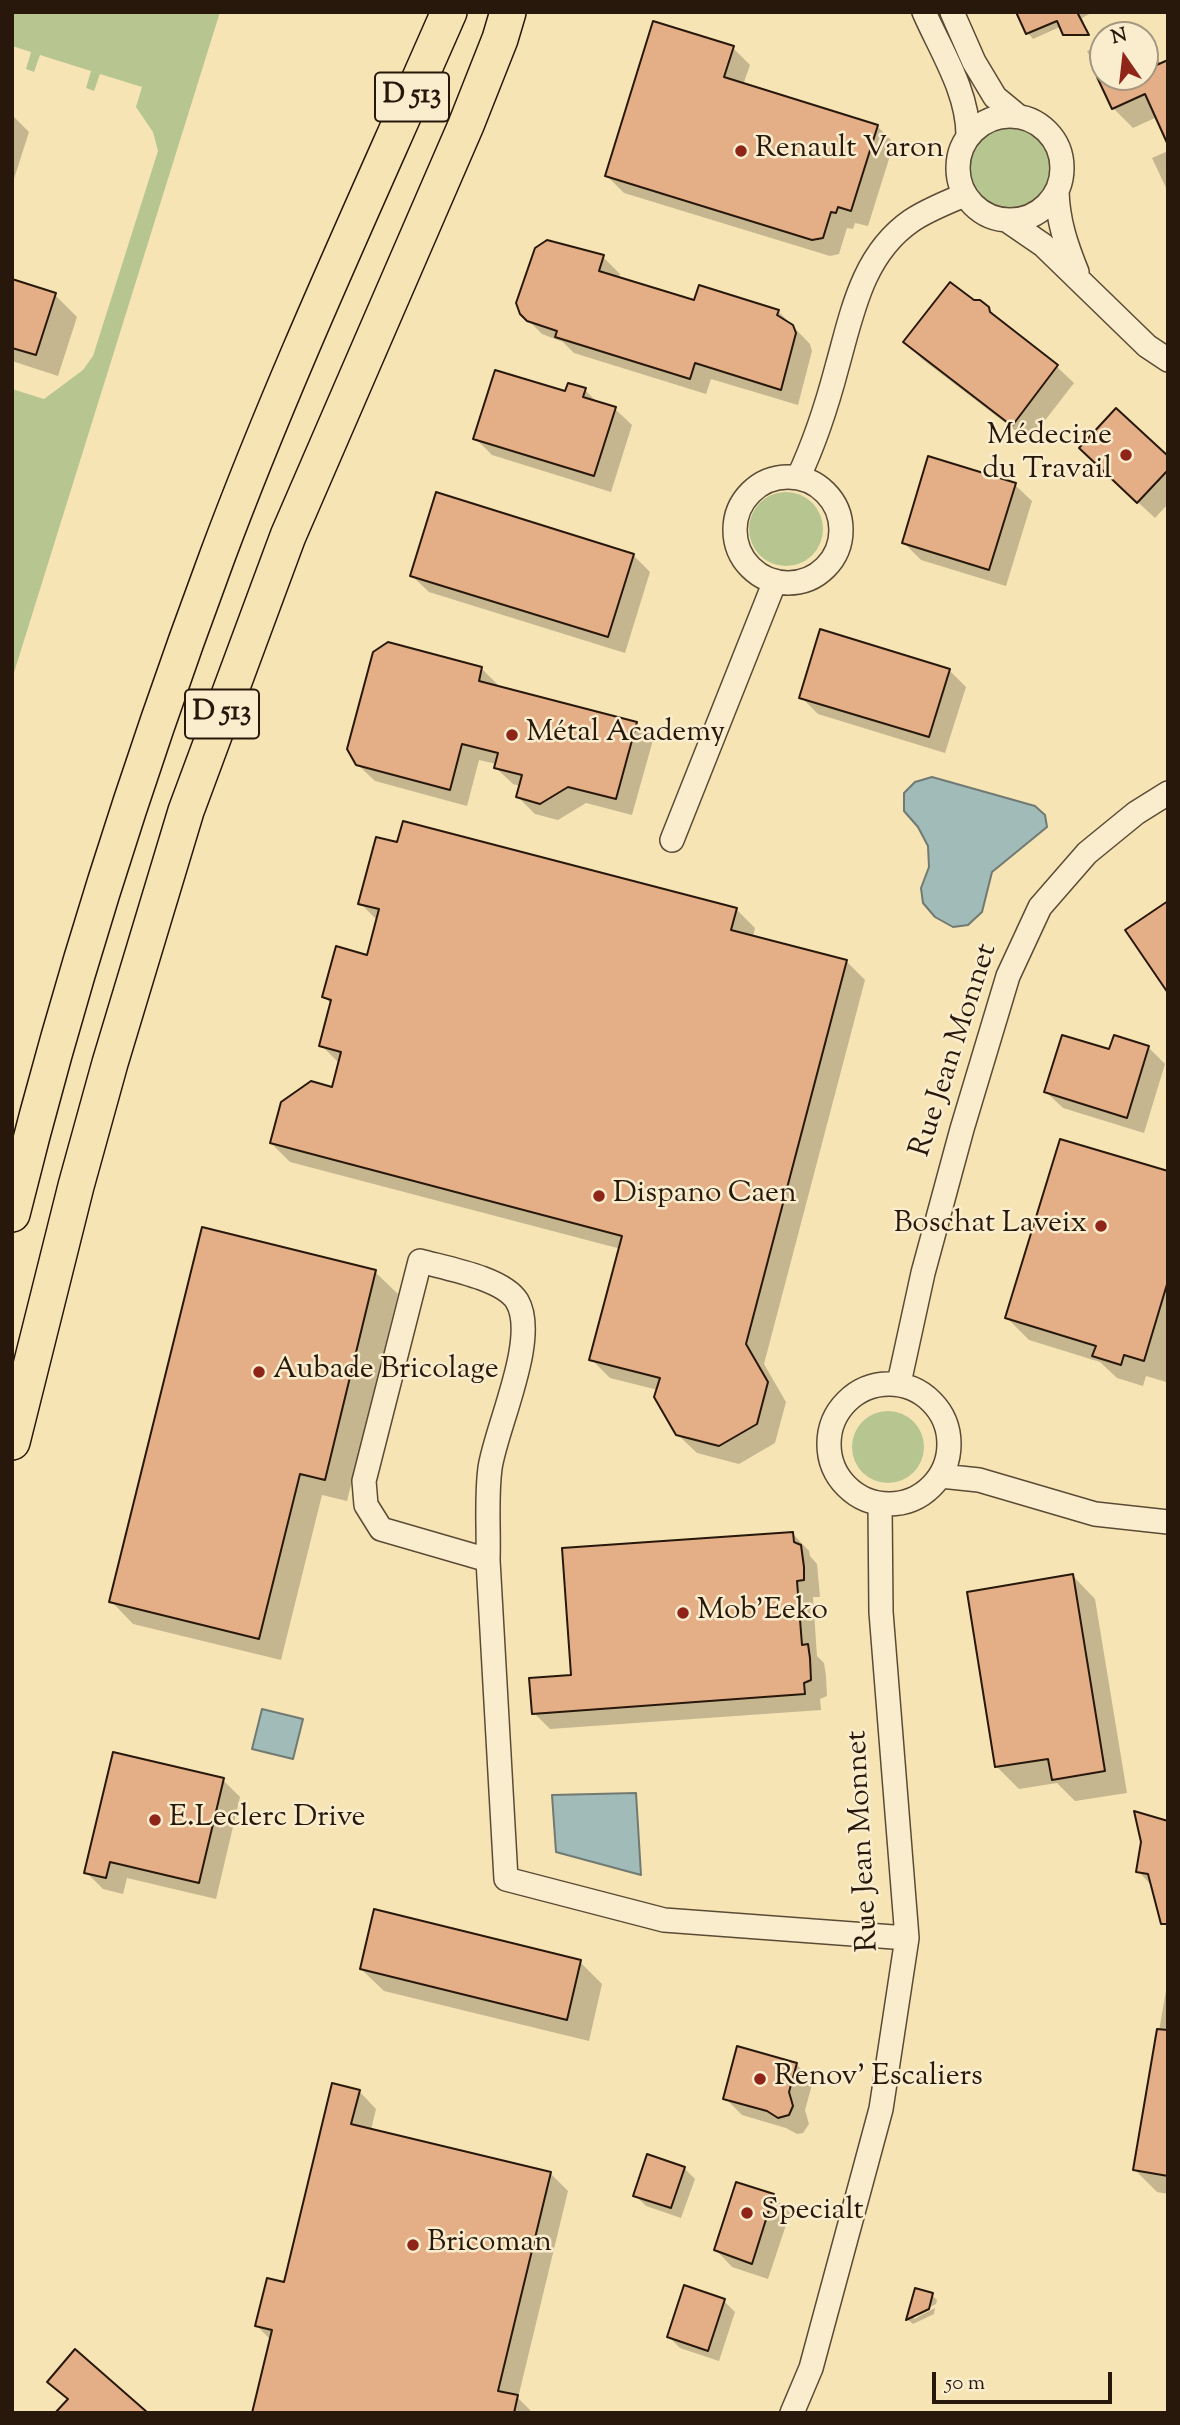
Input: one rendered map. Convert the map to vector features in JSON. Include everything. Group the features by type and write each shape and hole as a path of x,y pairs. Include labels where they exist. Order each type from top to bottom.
{"main road":[{"name":"D 513","path":"12,1214 48,1070 125,819 217,557 294,365 449,12"},
{"name":"D 513","path":"12,1442 103,1088 186,811 288,536 466,125 508,12"}],"street":[{"path":"924,12 964,101 968,135"},
{"path":"952,12 974,62 995,97 1018,116 1041,125 1057,144 1063,168 1057,192 1058,215 1063,237 1080,281"},
{"path":"1018,116 991,119 968,135 958,153 957,175 964,195 982,214 1008,221 1043,244 1147,346 1168,360"},
{"path":"1008,221 1028,218 1045,208 1057,192"},
{"path":"799,478 814,445 865,274 890,240 910,222 964,195"},
{"path":"783,477 799,478 817,486 829,496 838,511 841,527 839,544 833,559 807,580 775,582 758,574 745,561 738,546 735,529 738,513 745,499 762,485 783,477"},
{"path":"672,840 775,582"},
{"name":"Rue Jean Monnet","path":"899,1384 923,1273 962,1129 1008,976 1040,907 1087,853 1136,813 1168,793"},
{"path":"488,1560 381,1528 366,1504 364,1480 420,1261 492,1281 517,1300 522,1320 522,1350 490,1468 488,1560 506,1879 664,1920 907,1938"},
{"path":"876,1384 899,1384 922,1392 939,1408 949,1430 950,1454 941,1476 925,1493 903,1503 880,1504 857,1496 840,1479 830,1458 829,1434 837,1412 854,1394 876,1384"},
{"path":"941,1476 979,1480 1095,1514 1168,1522"},
{"name":"Rue Jean Monnet","path":"792,2413 811,2368 881,2109 907,1938 881,1612 880,1504"}],"green space":[{"path":"12,12 220,12 12,679 12,389 44,399 83,370 93,356 158,151 153,132 136,107 142,87 100,74 94,91 86,88 91,71 40,55 34,72 26,69 31,52 12,46"},
{"path":"1010,125 1026,128 1039,137 1048,150 1051,166 1048,182 1039,195 1026,204 1010,207 994,204 981,195 972,182 969,166 972,150 981,137 994,128"},
{"path":"786,492 807,498 817,508 823,529 817,550 807,560 786,566 765,560 755,550 749,529 755,508 765,498"},
{"path":"888,1411 908,1417 918,1427 924,1447 918,1467 908,1477 888,1483 868,1477 858,1467 852,1447 858,1427 868,1417"}],"water":[{"path":"932,777 1035,806 1045,815 1047,827 992,872 982,912 968,925 953,927 935,917 923,903 921,888 929,867 928,846 918,827 904,811 904,793 915,782"},
{"path":"262,1709 303,1719 293,1759 252,1749"},
{"path":"636,1793 641,1875 556,1852 552,1795"}],"building":[{"path":"1016,12 1077,12 1089,35 1063,35 1057,21 1026,34"},
{"name":"Renault Varon","path":"653,21 734,46 724,77 878,125 851,211 838,207 836,213 831,212 823,238 812,240 605,176"},
{"path":"1168,60 1168,145 1145,94 1112,109 1104,91 1159,91 1159,64"},
{"path":"547,240 604,255 599,271 694,300 699,285 779,310 777,315 793,325 796,333 781,390 695,363 690,379 555,337 557,331 527,321 520,314 516,303 535,248"},
{"path":"12,279 56,293 36,355 12,348"},
{"path":"950,282 974,300 980,300 989,307 990,312 1058,365 1012,426 903,342"},
{"path":"495,370 565,391 568,383 586,388 583,397 616,407 594,476 473,439"},
{"name":"Médecine du Travail","path":"1116,408 1168,456 1168,470 1137,503 1079,448"},
{"path":"928,456 1016,483 989,570 902,543"},
{"path":"436,492 634,554 608,637 410,576"},
{"path":"820,629 950,669 929,737 799,698"},
{"path":"388,642 482,667 479,681 637,722 616,799 568,787 540,804 516,797 522,775 494,768 498,753 462,744 450,790 356,765 347,749 373,652"},
{"name":"Dispano Caen","path":"403,821 737,908 731,930 847,960 746,1344 768,1382 757,1424 719,1446 676,1435 654,1397 660,1378 589,1360 622,1236 270,1143 281,1102 311,1081 332,1087 341,1052 319,1046 331,1000 322,997 336,946 367,955 379,909 358,904 376,837 397,842"},
{"path":"1168,901 1168,993 1125,930"},
{"path":"1062,1035 1109,1049 1114,1035 1149,1046 1127,1118 1044,1092"},
{"name":"Boschat Laveix","path":"1060,1139 1168,1171 1168,1281 1144,1361 1124,1355 1121,1365 1092,1356 1096,1346 1005,1318"},
{"name":"Aubade Bricolage","path":"202,1227 376,1270 325,1480 300,1474 259,1639 109,1602"},
{"name":"Mob’Eeko","path":"793,1532 794,1542 801,1545 804,1567 804,1580 797,1581 802,1645 808,1644 810,1658 811,1680 804,1683 805,1694 532,1714 529,1678 571,1675 562,1548"},
{"path":"1073,1574 1105,1771 1052,1780 1048,1759 995,1767 967,1592"},
{"name":"E.Leclerc Drive","path":"113,1752 224,1778 199,1883 110,1862 106,1878 84,1873"},
{"path":"1134,1811 1168,1821 1168,1924 1161,1924 1148,1874 1136,1872 1141,1842"},
{"path":"374,1909 581,1960 567,2020 360,1969"},
{"path":"1157,2029 1168,2030 1168,2176 1133,2170"},
{"name":"Renov' Escaliers","path":"737,2046 797,2063 789,2092 793,2106 789,2115 778,2118 767,2111 723,2099"},
{"name":"Bricoman","path":"332,2083 360,2090 351,2124 551,2172 498,2391 518,2395 514,2413 252,2413 272,2330 255,2326 267,2278 284,2282"},
{"path":"647,2154 685,2167 671,2208 633,2196"},
{"name":"Specialt","path":"736,2182 774,2194 752,2264 714,2250"},
{"path":"684,2285 725,2299 708,2351 667,2337"},
{"path":"915,2288 933,2293 929,2309 906,2320"},
{"path":"75,2349 148,2413 55,2413 68,2399 47,2382"}],"place":[{"name":"Renault Varon","path":"741,151"},
{"name":"Médecine du Travail","path":"1126,455"},
{"name":"Métal Academy","path":"512,735"},
{"name":"Dispano Caen","path":"599,1196"},
{"name":"Boschat Laveix","path":"1101,1226"},
{"name":"Aubade Bricolage","path":"259,1372"},
{"name":"Mob’Eeko","path":"683,1613"},
{"name":"E.Leclerc Drive","path":"155,1820"},
{"name":"Renov' Escaliers","path":"760,2079"},
{"name":"Specialt","path":"747,2213"},
{"name":"Bricoman","path":"413,2245"}]}
